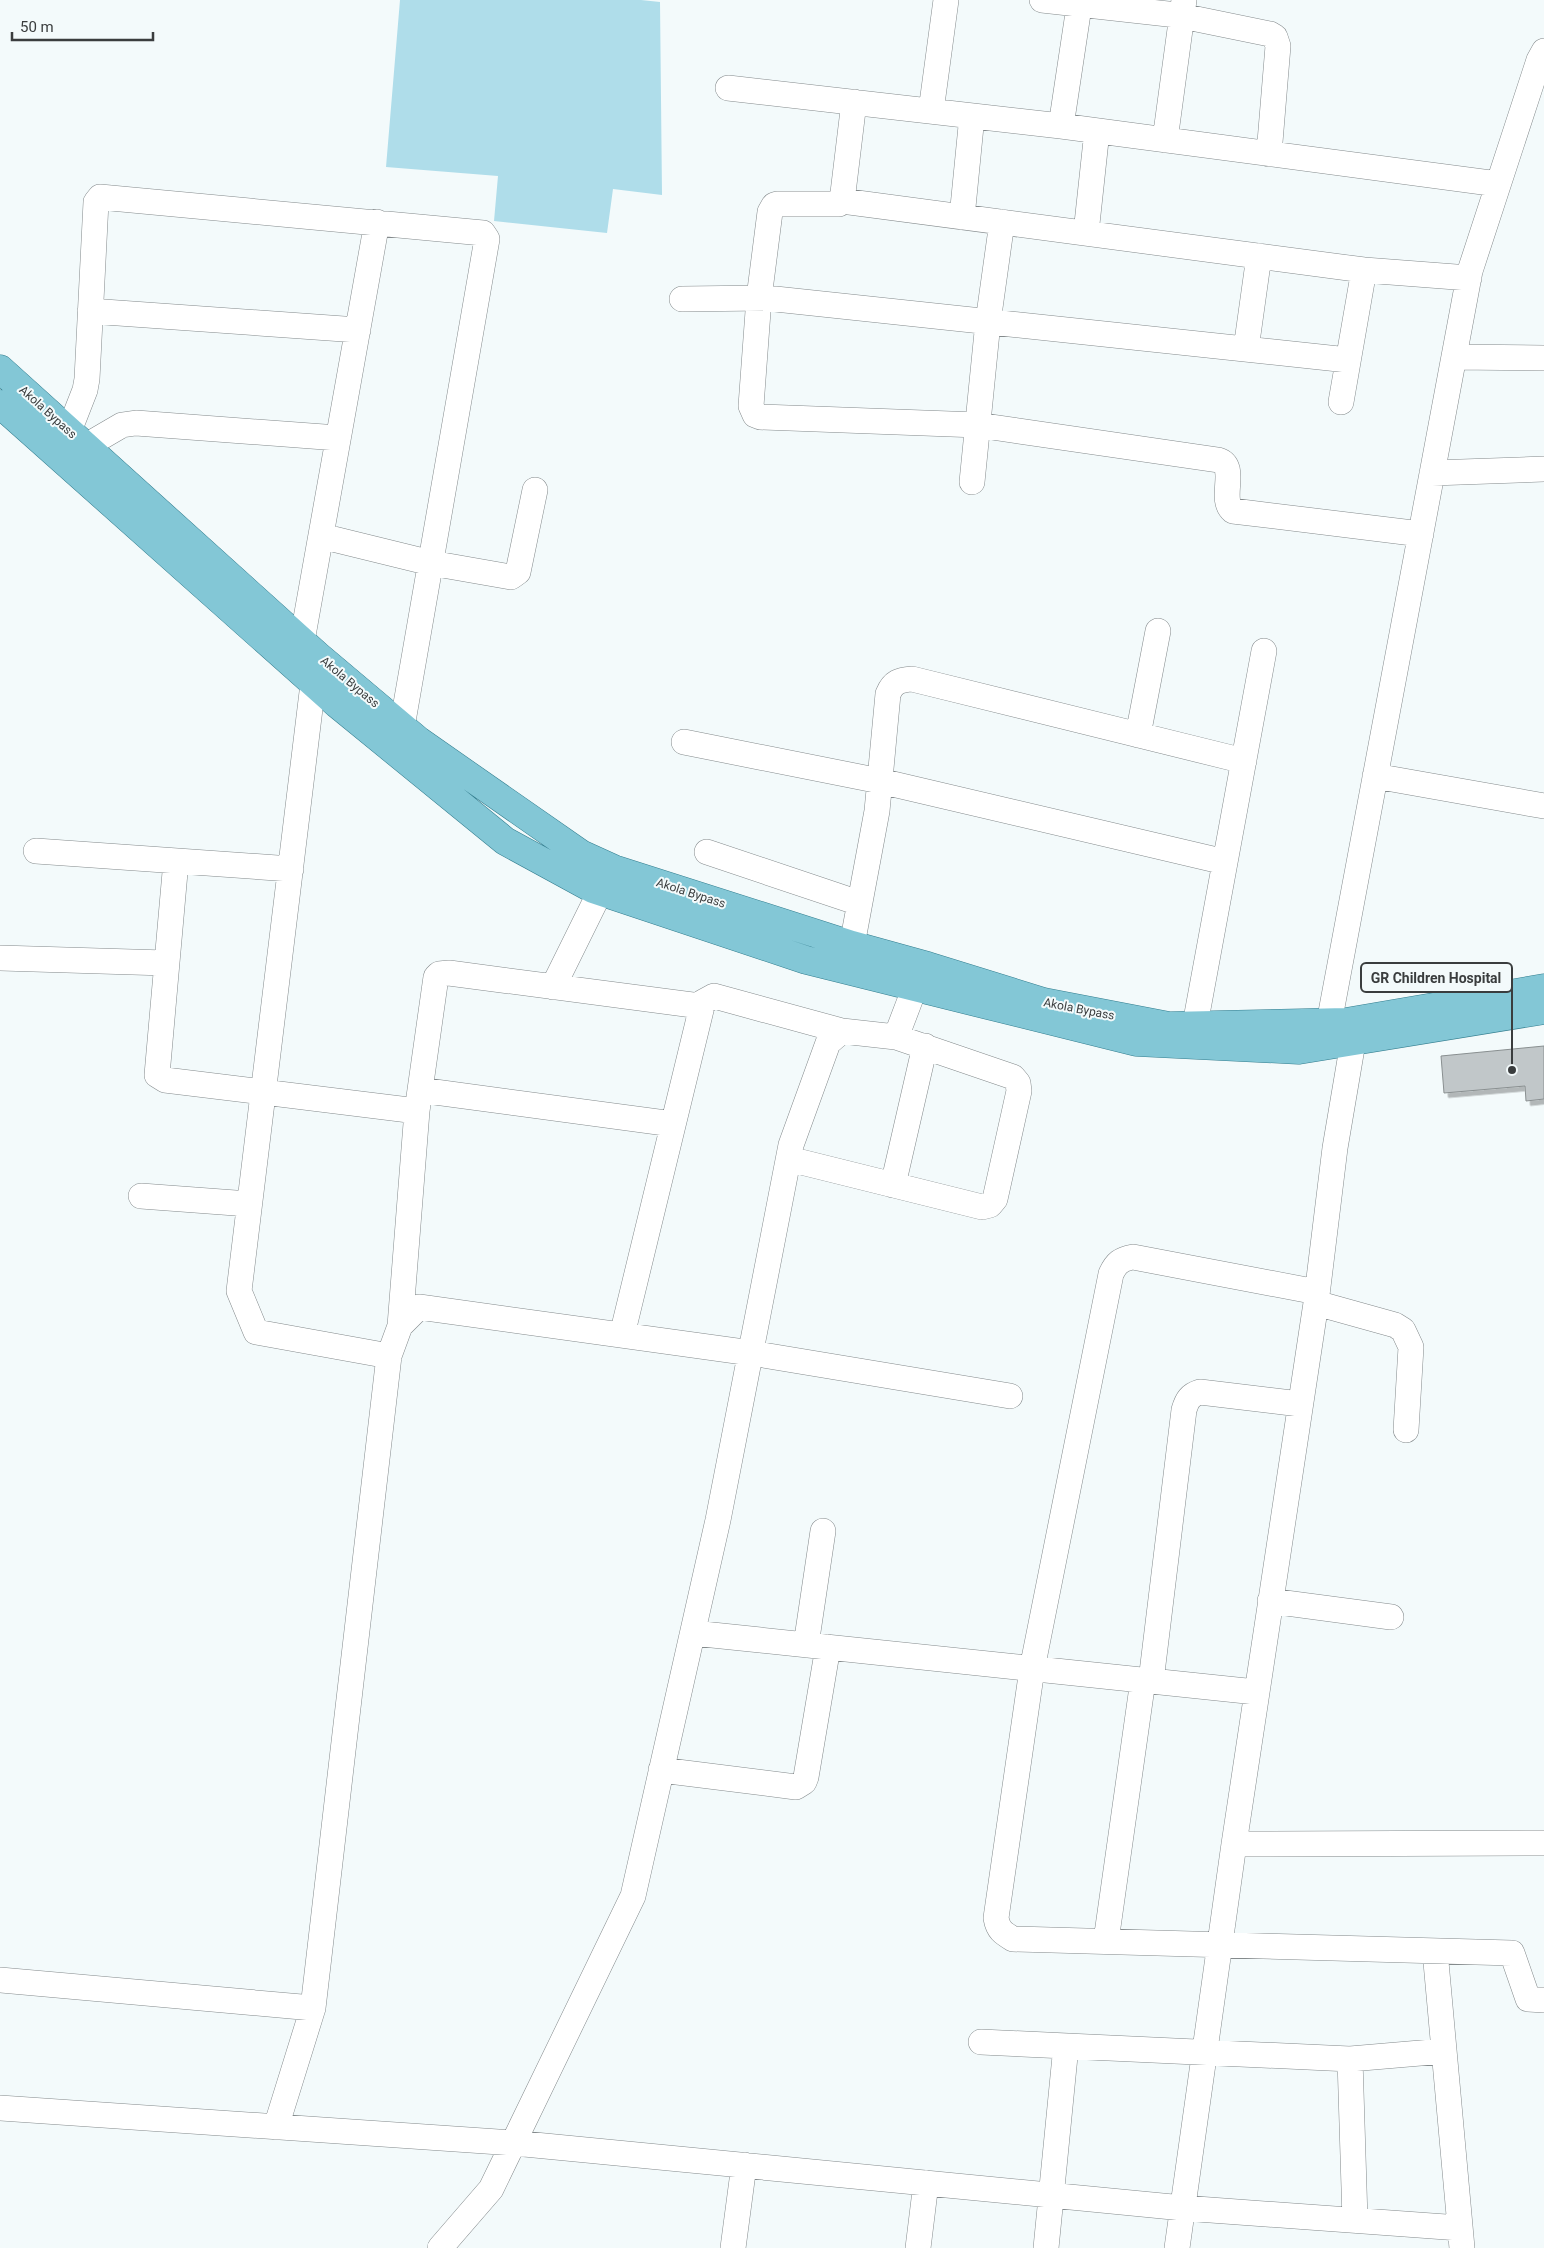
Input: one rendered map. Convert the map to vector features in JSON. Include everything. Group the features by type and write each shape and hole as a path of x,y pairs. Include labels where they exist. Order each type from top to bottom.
{"main road":[{"name":"Akola Bypass","path":"0,369 69,443 313,684 342,692 402,727 419,741 581,854 614,869 852,945 1044,1002 1169,1026 1329,1023 1377,1018 1544,988"},
{"name":"Akola Bypass","path":"0,404 69,443 302,641 342,692 505,841 600,892 806,960 1136,1042 1299,1050 1544,1010"}],"street":[{"path":"931,111 946,0"},
{"path":"1042,0 1183,8 1270,34 1278,46 1269,154"},
{"path":"1061,126 1079,2"},
{"path":"1165,140 1183,8"},
{"path":"1329,1023 1469,278 1498,184 1539,60 1544,51"},
{"path":"728,88 1061,126 1498,184"},
{"path":"842,202 854,102"},
{"path":"962,217 972,116"},
{"path":"1086,233 1096,131"},
{"path":"69,443 86,384 96,202 100,197 480,231 486,235 487,239 402,727"},
{"path":"1420,534 1233,511 1228,503 1228,468 1222,461 1218,460 978,425 760,417 756,415 751,406 759,298 772,208 777,204 839,204 842,202 1364,270 1469,278"},
{"path":"302,641 377,222"},
{"path":"972,482 988,322 1002,222"},
{"path":"1246,349 1259,256"},
{"path":"1341,402 1364,270"},
{"path":"682,299 759,298 1348,360"},
{"path":"90,311 358,330"},
{"path":"1454,357 1544,358"},
{"path":"69,443 122,425 136,423 338,438"},
{"path":"1432,472 1544,469"},
{"path":"321,536 431,563 511,578 518,572 535,490"},
{"path":"1138,734 1158,632"},
{"path":"1195,1025 1264,651"},
{"path":"852,945 877,810 888,694 891,686 900,680 912,679 1244,761"},
{"path":"313,684 239,1291 256,1332 389,1356"},
{"path":"684,742 880,781 1225,862"},
{"path":"1375,776 1544,806"},
{"path":"36,851 291,869"},
{"path":"707,852 860,903"},
{"path":"176,861 157,1075 165,1080 263,1091 419,1100 673,1124"},
{"path":"553,987 600,892"},
{"path":"0,958 166,963"},
{"path":"276,2127 313,2008 389,1356 400,1326 419,1100 436,977 439,974 449,973 700,1006"},
{"path":"896,1037 915,987"},
{"path":"622,1335 700,1006 708,998 714,996 842,1031 896,1037 1013,1077 1018,1083 1019,1091 995,1199 990,1205 982,1207 788,1159"},
{"path":"440,2248 492,2189 633,1896 718,1520 791,1145 828,1043 842,1031"},
{"path":"1177,2248 1256,1692 1316,1298 1335,1148 1353,1042"},
{"path":"893,1185 924,1046"},
{"path":"141,1196 249,1204"},
{"path":"1406,1430 1411,1347 1403,1330 1394,1325 1316,1298 1133,1257 1122,1259 1115,1265 1111,1274 1032,1669 996,1918 1002,1933 1013,1938 1512,1953 1528,1999 1544,2000"},
{"path":"400,1326 419,1307 751,1353 1010,1396"},
{"path":"1106,1941 1147,1681 1184,1410 1187,1401 1192,1394 1200,1392 1300,1404"},
{"path":"662,1770 796,1787 801,1785 806,1777 817,1646 822,1531"},
{"path":"1270,1602 1391,1617"},
{"path":"693,1633 1256,1692"},
{"path":"1234,1844 1544,1842"},
{"path":"0,2108 514,2143 1183,2208 1355,2220 1461,2238 1435,1951"},
{"path":"0,1980 313,2008"},
{"path":"981,2042 1350,2059 1444,2051"},
{"path":"1046,2248 1053,2195 1066,2046"},
{"path":"1350,2059 1355,2220"},
{"path":"733,2248 744,2165"},
{"path":"918,2248 926,2183"}],"shaded area":[{"path":"400,0 641,0 660,2 662,195 613,189 607,233 494,221 498,176 386,167"}],"building":[{"path":"1544,1046 1544,1099 1526,1101 1525,1086 1444,1093 1441,1056"}],"place":[{"name":"GR Children Hospital","path":"1512,1070"}]}
